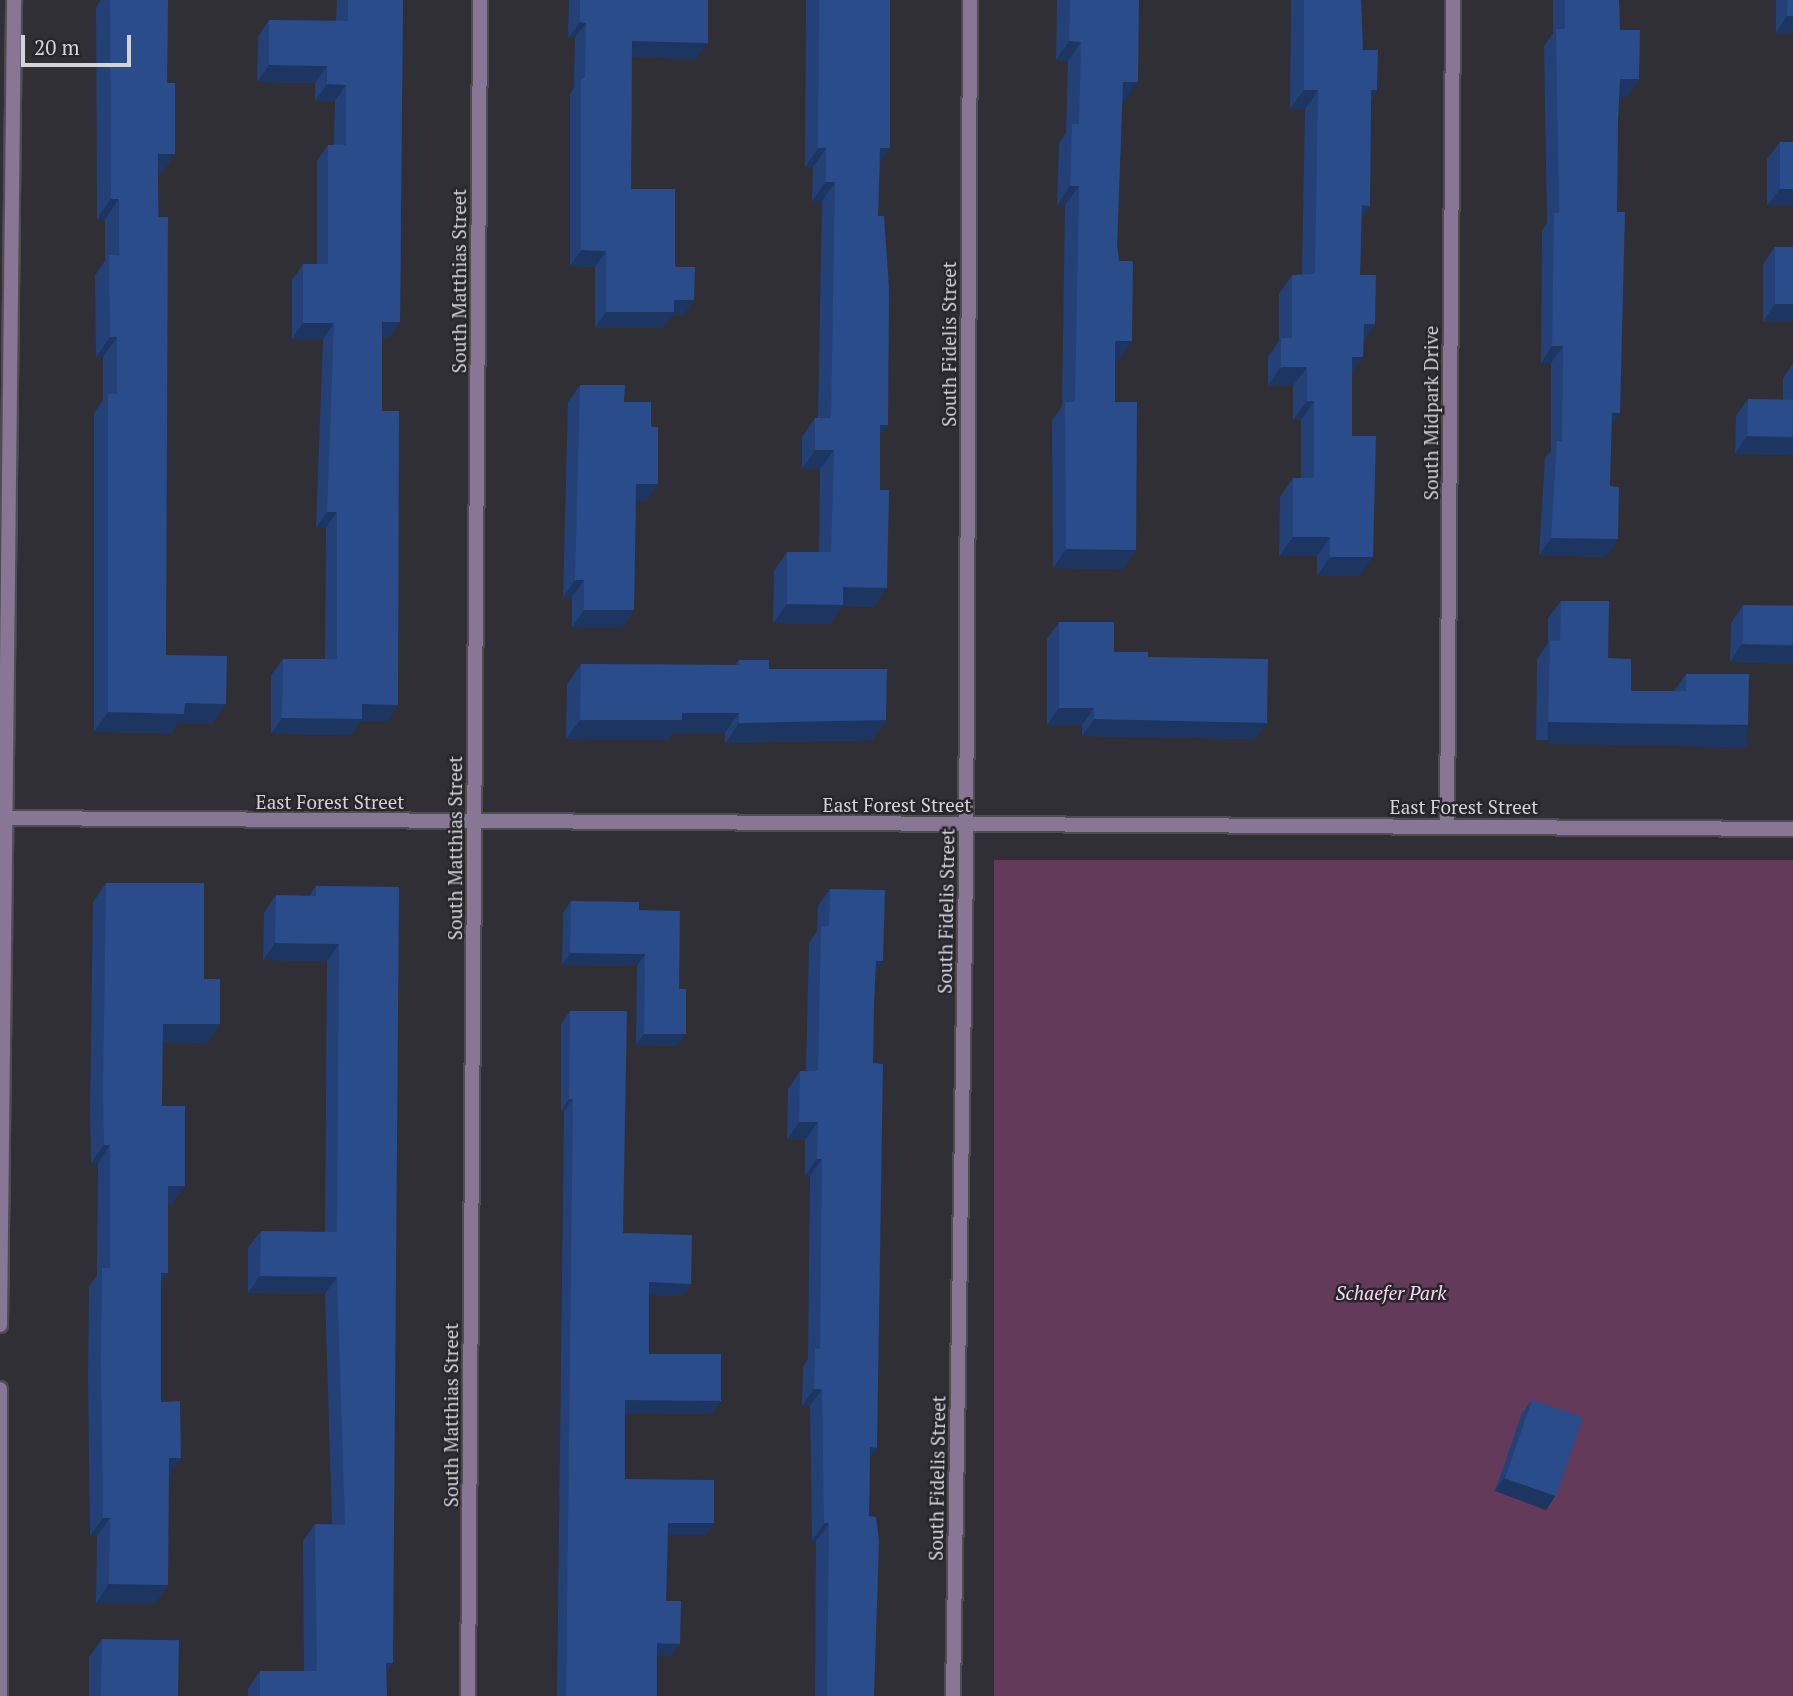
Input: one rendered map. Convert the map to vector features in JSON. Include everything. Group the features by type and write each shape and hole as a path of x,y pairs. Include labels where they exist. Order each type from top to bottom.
{"street":[{"path":"0,1325 3,818 14,0"},
{"name":"South Matthias Street","path":"468,1696 480,0"},
{"name":"South Fidelis Street","path":"953,1696 966,825 970,0"},
{"name":"South Midpark Drive","path":"1447,826 1453,0"},
{"name":"East Forest Street","path":"3,818 1793,829"},
{"path":"0,1389 0,1696"}],"green space":[{"name":"Schaefer Park","path":"994,860 1793,860 1793,1696 994,1696"}],"building":[{"path":"110,0 168,0 167,83 175,83 175,154 158,154 158,217 168,217 166,655 227,656 226,704 185,703 184,714 108,712 108,394 117,394 117,337 110,337 109,255 119,255 119,199 111,199"},
{"path":"348,0 403,0 400,322 382,322 382,411 399,411 398,705 362,704 362,719 282,718 283,659 337,659 337,512 327,512 334,323 303,323 303,264 328,264 328,145 346,145 346,85 327,84 327,66 269,65 269,20 348,21"},
{"path":"580,0 708,0 708,43 632,41 631,189 675,189 675,267 695,267 694,300 674,300 674,312 606,312 606,251 581,250 581,78 585,78 586,23 580,22"},
{"path":"819,0 890,0 890,148 880,148 878,216 884,216 889,289 888,425 880,425 880,490 889,490 887,588 843,587 843,605 787,604 787,552 831,552 834,450 815,450 815,418 831,418 835,182 826,182 826,148 818,148"},
{"path":"1070,0 1139,0 1138,82 1123,82 1117,246 1119,261 1133,261 1132,341 1115,341 1115,402 1137,402 1136,550 1066,549 1065,402 1075,402 1079,186 1070,186 1072,124 1079,124 1081,42 1069,41"},
{"path":"1304,0 1361,0 1363,50 1378,50 1377,90 1371,90 1370,206 1362,205 1360,275 1376,275 1375,324 1364,324 1363,357 1352,357 1352,436 1376,436 1373,557 1330,557 1330,537 1293,537 1293,478 1314,478 1314,401 1307,401 1307,367 1281,367 1281,338 1292,338 1292,275 1315,274 1318,90 1304,90"},
{"path":"1565,0 1619,0 1620,30 1640,30 1639,79 1620,79 1618,120 1617,212 1625,212 1620,413 1612,413 1610,486 1619,487 1618,539 1551,538 1557,441 1562,441 1563,346 1552,346 1554,213 1559,213 1556,29 1565,29"},
{"path":"1788,0 1793,0 1793,16 1787,16"},
{"path":"1780,142 1793,142 1793,189 1780,189"},
{"path":"1775,247 1793,247 1793,304 1775,304"},
{"path":"580,385 625,385 624,402 651,402 651,427 658,427 658,484 636,484 634,610 584,610 584,580 575,580"},
{"path":"1748,399 1793,400 1792,437 1747,436"},
{"path":"1561,601 1609,601 1608,658 1631,659 1631,691 1686,691 1686,674 1749,674 1748,725 1548,722 1550,641 1560,641"},
{"path":"1743,605 1793,606 1792,645 1742,644"},
{"path":"1059,622 1114,622 1114,652 1148,652 1148,657 1268,659 1267,723 1094,719 1094,708 1059,708"},
{"path":"739,660 769,660 769,669 887,669 886,720 739,723 739,713 682,713 682,720 580,720 581,664 739,665"},
{"path":"106,883 204,883 204,979 220,979 220,1024 163,1024 162,1106 185,1106 185,1186 168,1186 168,1273 161,1273 161,1402 180,1401 181,1458 169,1458 168,1585 109,1584 110,1518 103,1518 102,1268 110,1268 110,1145 104,1145 103,1091"},
{"path":"316,886 399,887 393,1663 386,1663 387,1696 260,1696 260,1671 317,1671 315,1524 345,1525 337,1277 260,1276 261,1231 337,1232 339,944 275,943 276,895 316,896"},
{"path":"830,889 885,890 883,961 876,961 873,1063 883,1064 877,1448 870,1447 869,1516 876,1517 879,1541 874,1696 827,1696 829,1523 824,1523 822,1389 814,1389 815,1348 820,1349 822,1159 817,1159 818,1122 799,1122 800,1071 818,1071 821,926 829,926"},
{"path":"571,901 639,902 639,910 680,911 679,989 686,989 686,1034 644,1034 645,954 570,953"},
{"path":"570,1011 627,1011 623,1233 692,1235 691,1284 649,1282 649,1354 721,1354 721,1401 625,1400 625,1479 714,1480 714,1523 668,1523 666,1601 681,1601 680,1644 657,1643 657,1696 566,1696 573,1099 569,1099"},
{"path":"1532,1400 1583,1418 1556,1496 1505,1478"},
{"path":"102,1639 179,1640 178,1696 101,1696"}]}
